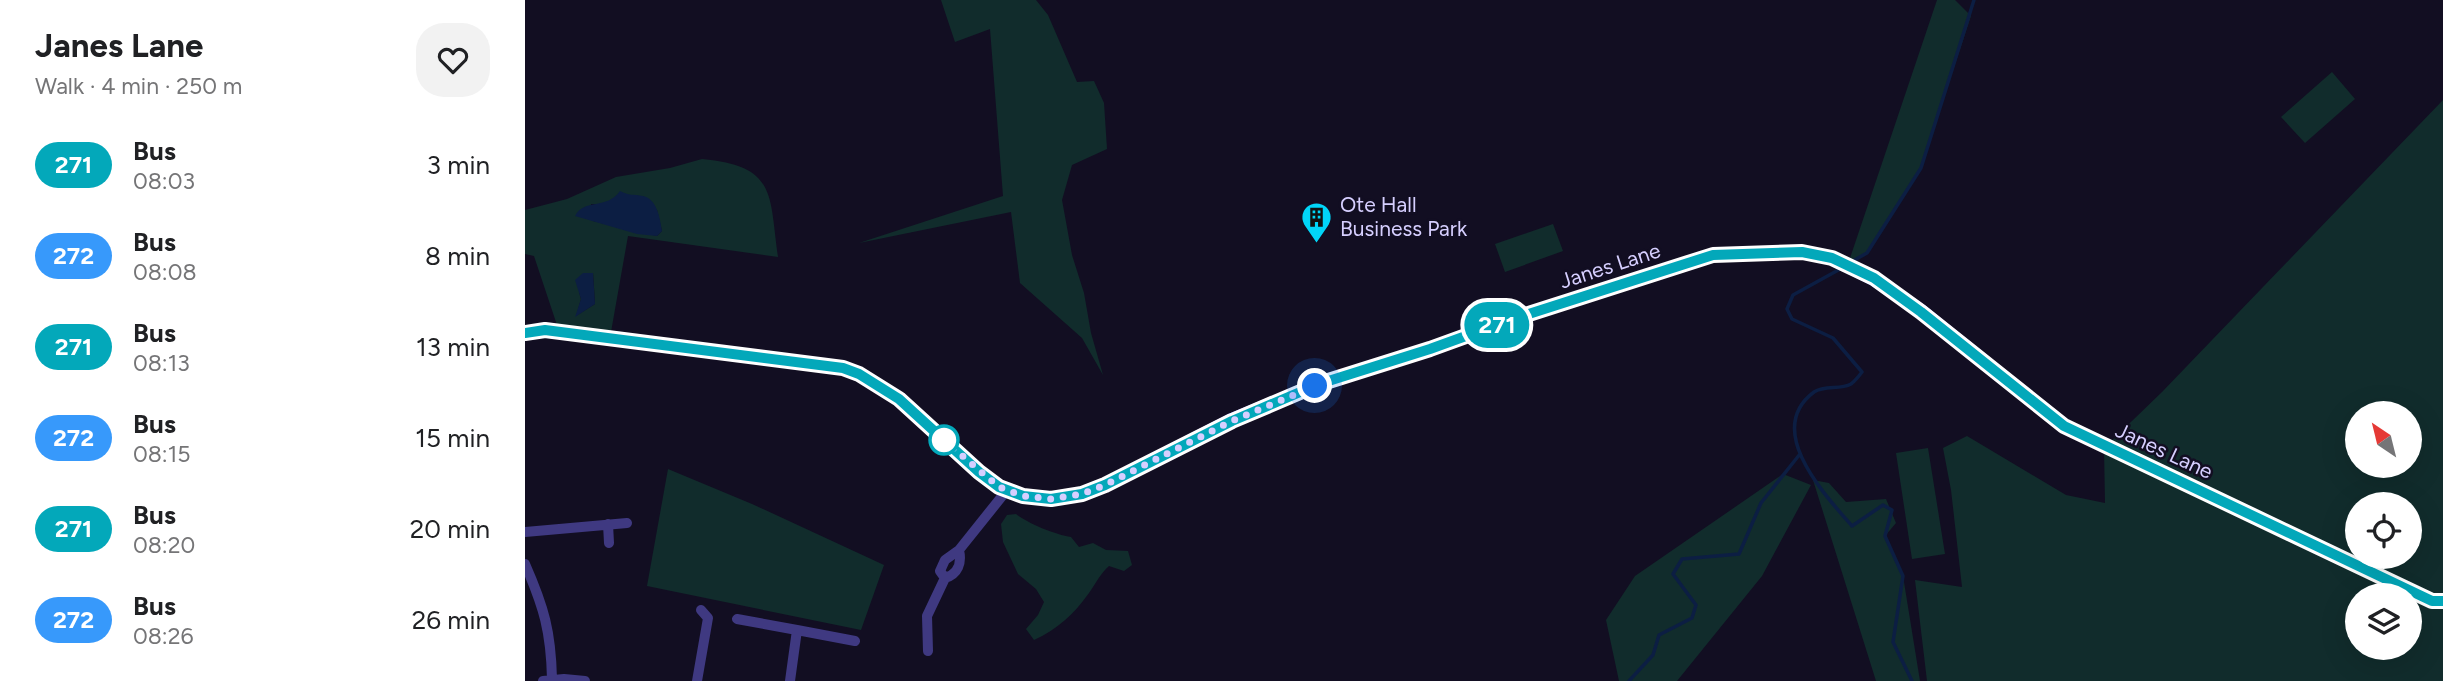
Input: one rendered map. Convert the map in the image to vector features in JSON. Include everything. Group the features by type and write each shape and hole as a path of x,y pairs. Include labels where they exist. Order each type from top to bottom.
{"street":[{"name":"Janes Lane","path":"525,333 545,330 843,368 859,374 899,399 979,472 1007,490 1023,496 1051,499 1082,494 1232,421 1319,384 1713,255 1795,252 1832,258 1874,278 2064,426 2432,601 2443,601"},
{"path":"928,651 926,616 945,578 941,567 945,560 959,550 1007,490"},
{"path":"525,532 627,523"},
{"path":"608,524 609,543"},
{"path":"525,564 545,613 551,650 547,680 585,681"},
{"path":"697,681 708,618 701,610"},
{"path":"737,619 855,641"},
{"path":"790,681 797,630"}],"green space":[{"path":"941,0 1036,0 1048,15 1077,82 1094,81 1104,103 1107,149 1072,165 1062,200 1072,255 1084,293 1091,333 1103,375 1082,338 1020,283 1011,212 859,243 1003,196 990,29 955,42"},
{"path":"1937,0 1955,0 1971,16 1921,168 1867,253 1847,267"},
{"path":"2332,72 2355,99 2305,143 2281,117"},
{"path":"2443,100 2443,681 1927,681 1915,580 1962,587 1951,490 1943,448 1967,436 2066,495 2105,503 2104,448 2162,392"},
{"path":"702,159 744,168 757,176 770,200 778,257 628,236 611,332 557,325 534,256 525,254 525,210 567,199 616,177 670,168","holes":["629,196 643,196 657,210 662,231 657,236 593,221 591,204 604,204","593,273 595,304 576,316 581,299 579,292"]},
{"path":"1553,224 1563,251 1505,272 1495,244"},
{"path":"1928,448 1945,554 1912,559 1896,453"},
{"path":"668,469 752,504 884,565 861,630 647,586"},
{"path":"1783,474 1811,485 1762,576 1677,681 1619,681 1606,620 1635,576"},
{"path":"1813,480 1829,483 1846,502 1886,499 1896,523 1885,536 1903,576 1920,681 1876,681"},
{"path":"1016,514 1042,528 1071,537 1079,547 1093,543 1106,550 1128,551 1132,565 1124,571 1109,566 1071,614 1051,631 1034,640 1026,629 1038,615 1044,602 1036,589 1018,574 1003,542 1001,524 1007,515"}],"water":[{"path":"620,191 652,201 662,231 657,236 637,234 575,216 584,207 609,200"},
{"path":"583,273 593,273 595,304 575,317 581,299 575,280"}],"waterway":[{"path":"1851,262 1867,253 1921,168 1974,0"},
{"path":"1842,268 1793,295 1787,309 1792,319 1833,338 1862,372 1851,384 1814,392 1800,407 1795,425 1796,443 1815,480 1852,526 1883,505 1892,510 1885,536 1903,576 1893,642 1912,681"},
{"path":"1629,681 1653,655 1659,635 1692,618 1696,605 1673,574 1682,559 1739,554 1761,503 1800,454"}],"bus line":[{"name":"271","path":"525,333 545,330 843,368 879,385 899,399 999,487 1023,496 1051,499 1082,494 1105,485 1232,421 1319,384 1510,320 1713,255 1802,252 1832,258 1874,278 2064,426 2432,601 2443,601"}],"place":[{"name":"Ote Hall Business Park","path":"1317,244"}],"route":[{"path":"944,440 939,436 999,487 1023,496 1051,499 1082,494 1105,485 1232,421 1315,386"}]}
